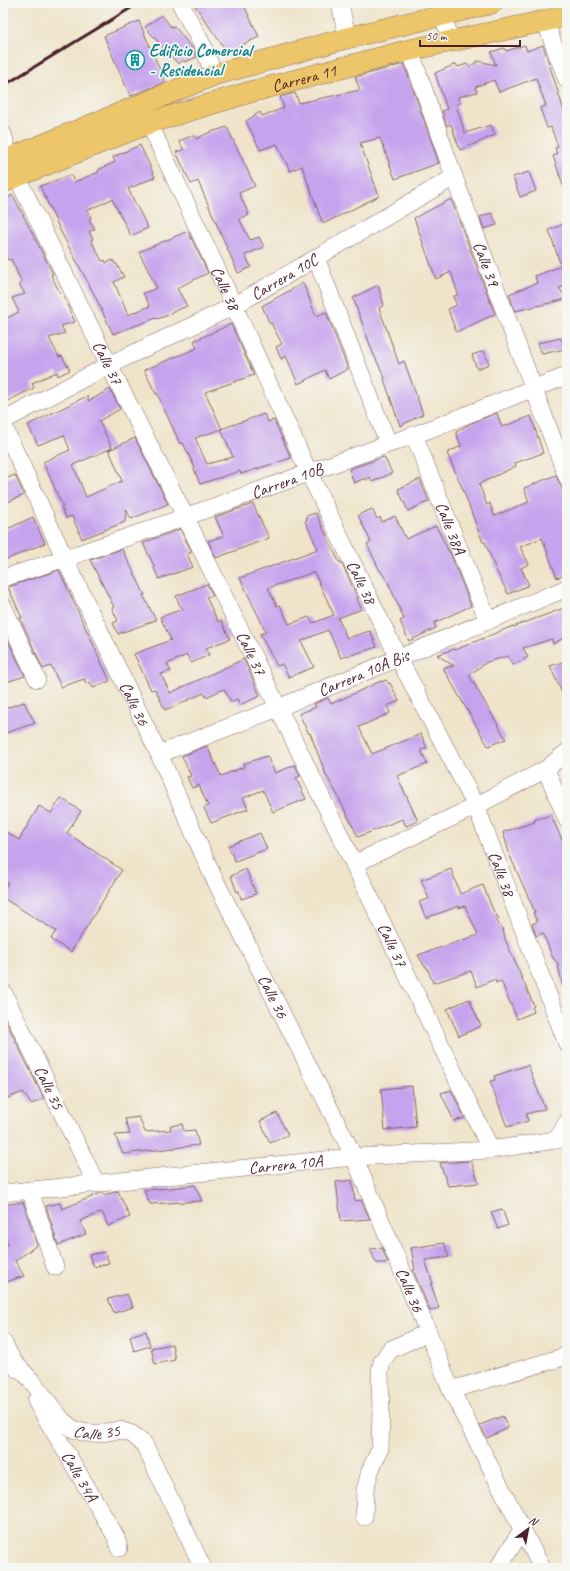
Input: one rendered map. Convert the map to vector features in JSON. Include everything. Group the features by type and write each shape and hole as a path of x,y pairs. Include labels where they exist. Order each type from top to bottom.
{"main road":[{"name":"Carrera 11","path":"8,170 214,74 347,38 441,9 492,3"},
{"name":"Carrera 11","path":"8,170 149,123 250,92 410,50 567,15"}],"street":[{"path":"180,3 204,46 214,74"},
{"path":"340,3 347,38"},
{"path":"441,9 452,41"},
{"path":"545,21 567,80"},
{"name":"Calle 39","path":"410,50 454,177 567,477"},
{"name":"Calle 38","path":"149,123 234,306 308,473 398,657 476,806 567,1044"},
{"name":"Calle 37","path":"3,134 8,170 185,516 491,1150"},
{"name":"Carrera 10C","path":"3,421 108,365 234,306 454,177"},
{"path":"316,258 388,443"},
{"name":"Carrera 10B","path":"3,578 65,559 308,473 388,443 414,435 567,376"},
{"name":"Calle 36","path":"3,425 65,559 159,754 211,872 354,1157 428,1332 450,1390 542,1568"},
{"name":"Calle 38A","path":"414,435 488,621"},
{"name":"Carrera 10A Bis","path":"159,754 278,708 567,588"},
{"path":"3,606 37,679"},
{"path":"354,864 476,806 546,769 567,752"},
{"path":"546,769 567,820"},
{"name":"Calle 35","path":"3,993 96,1183"},
{"path":"562,1139 567,1122"},
{"name":"Carrera 10A","path":"3,1193 354,1157 491,1150 562,1139"},
{"path":"30,1190 55,1267"},
{"path":"364,1517 365,1490 370,1471 380,1449 382,1413 380,1371 382,1362 390,1350 428,1332"},
{"name":"Calle 34A","path":"3,1342 12,1360 116,1537 119,1548"},
{"path":"450,1390 567,1356"},
{"name":"Calle 35","path":"12,1360 31,1380 62,1420 73,1429 94,1434 120,1430 132,1434 144,1444 203,1568"},
{"path":"498,1568 522,1530"}],"building":[{"path":"193,3 243,3 259,37 227,52"},
{"path":"162,15 171,27 174,26 193,49 197,57 185,62 184,60 178,64 145,27"},
{"name":"Edificio Comercial - Residencial","path":"139,21 165,82 130,96 104,36"},
{"path":"525,45 527,51 543,45 567,120 567,191 565,191 553,156 557,154 555,148 558,147 551,127 547,128 540,108 546,106 536,78 499,92 494,80 475,87 477,92 458,97 460,103 456,105 465,133 491,125 495,135 460,150 451,124 447,126 442,111 447,109 435,73 456,64 458,67 467,64 469,67 478,61 496,65 491,52 504,48 506,51"},
{"path":"404,64 439,163 395,179 380,138 360,143 379,196 327,222 322,222 302,166 290,171 277,144 260,150 246,121 260,112 262,116 284,108 280,97 295,93 299,103 360,90 355,77"},
{"path":"227,127 255,186 239,193 249,215 239,219 250,240 259,237 264,247 245,255 251,267 238,273 198,181 191,184 176,152 184,150 179,141 194,135 196,139 208,133"},
{"path":"140,145 155,177 128,189 148,228 131,236 112,199 88,210 91,218 89,219 95,229 89,231 93,239 91,240 102,261 105,260 106,263 113,260 124,277 114,282 128,315 150,306 143,293 157,288 139,252 188,231 208,273 177,288 187,306 170,313 171,314 113,334 93,292 61,232 40,186 71,175 74,182 99,172 98,170 115,162 113,157"},
{"path":"529,172 536,191 520,197 513,177"},
{"path":"13,195 53,274 51,275 75,322 61,326 65,333 49,338 59,357 62,356 70,370 58,376 57,372 32,383 34,388 3,403 3,320 19,312 12,298 25,294 19,284 22,283 11,259 8,260 3,251 3,200"},
{"path":"451,199 495,314 456,332 448,309 457,305 453,297 458,294 451,272 436,279 414,218"},
{"path":"492,213 497,225 484,229 480,217"},
{"path":"567,223 567,278 565,278 567,285 559,288 567,299 515,311 509,294 537,283 535,276 561,266 549,230"},
{"path":"303,283 316,316 326,312 348,369 329,379 325,370 298,384 286,356 281,359 276,347 282,344 271,323 270,324 262,306"},
{"path":"378,285 384,305 379,308 399,364 404,361 423,414 400,426 384,379 385,378 373,353 353,298"},
{"path":"231,324 254,375 205,392 222,429 264,414 268,422 274,420 291,458 241,474 240,471 200,484 194,469 195,468 183,443 180,444 157,393 156,394 144,370 197,348 194,341","holes":["221,429 233,457 207,464 195,438"]},
{"path":"561,338 565,349 542,354 538,343"},
{"path":"484,351 489,364 477,369 472,355"},
{"path":"110,389 120,409 99,421 112,448 73,465 86,497 122,481 109,450 135,438 168,504 131,519 126,509 125,522 82,539 72,516 66,518 61,507 63,507 43,462 70,450 64,435 38,445 28,425 87,396 89,401"},
{"path":"497,413 502,427 531,416 543,453 515,463 516,466 479,484 487,505 490,503 494,516 529,502 524,488 556,475 567,500 567,574 557,578 542,538 520,547 529,564 521,568 529,585 508,594 496,570 485,542 483,542 447,453 461,446 456,432 469,424"},
{"path":"384,457 392,473 372,482 370,477 366,480 365,478 354,483 349,469"},
{"path":"15,475 24,495 3,504 3,480"},
{"path":"420,479 429,501 408,511 398,489"},
{"path":"253,504 269,538 216,558 208,541 224,536 215,517"},
{"path":"372,509 377,519 380,517 382,522 395,516 406,539 436,526 450,552 471,606 434,623 436,628 409,641 400,621 404,619 388,582 379,569 367,544 371,542 358,515"},
{"path":"316,513 339,562 341,562 362,609 338,618 347,638 370,631 377,647 341,658 328,630 301,641 314,667 289,677 282,664 277,666 260,634 266,632 240,578 318,549 305,521 307,520 306,516","holes":["314,572 334,615 313,623 309,617 289,624 280,605 277,606 268,588"]},
{"path":"33,517 45,543 3,561 3,531"},
{"path":"180,529 192,552 187,554 193,567 159,579 143,543"},
{"path":"122,549 156,620 118,634 113,623 118,621 112,608 114,607 90,560"},
{"path":"59,570 110,681 93,688 90,682 86,684 84,679 61,687 51,666 43,669 8,587"},
{"path":"207,584 213,596 206,597 218,622 221,620 230,639 206,648 209,655 191,663 187,655 167,664 171,671 161,674 170,693 244,659 260,696 240,705 237,699 231,702 224,689 206,697 204,693 165,710 155,689 151,690 134,654 171,640 160,617 183,609 176,596"},
{"path":"567,607 567,636 553,644 552,639 523,648 528,657 513,665 508,656 487,662 469,675 506,739 488,746 443,668 454,666 437,655 454,649 455,650 513,626"},
{"path":"3,630 25,676 3,683"},
{"path":"563,662 567,672 567,704 550,666"},
{"path":"386,680 389,684 390,683 399,701 387,706 390,713 359,727 372,754 421,734 427,748 421,750 427,764 397,776 418,821 406,826 402,819 358,837 326,775 310,733 309,734 299,714 316,707 314,704 328,698 331,704"},
{"path":"24,702 35,723 3,734 3,709"},
{"path":"207,746 221,776 244,767 243,764 267,756 275,773 295,765 300,776 296,778 306,799 273,812 263,790 243,798 248,809 211,823 204,808 208,806 199,785 192,788 187,777 191,776 182,756"},
{"path":"61,798 81,811 67,833 122,870 71,952 51,939 56,931 3,898 3,891 8,883 3,880 3,830 19,840 39,806 51,813"},
{"path":"551,815 567,851 567,986 563,987 557,962 553,958 543,933 536,936 532,924 537,922 533,912 535,912 510,856 503,832 535,822 534,820"},
{"path":"260,833 267,849 235,861 228,846"},
{"path":"246,869 256,894 241,899 239,891 237,892 231,876"},
{"path":"451,869 460,894 483,885 493,910 499,919 496,920 503,930 505,939 534,1006 532,1007 534,1012 517,1019 501,981 496,983 495,979 477,987 471,971 433,983 427,967 425,967 418,955 478,935 465,906 459,908 459,906 426,918 419,902 429,899 421,880"},
{"path":"469,999 481,1026 459,1036 447,1009"},
{"path":"3,1015 44,1099 31,1104 23,1092 3,1100"},
{"path":"528,1065 545,1109 526,1114 528,1121 507,1127 490,1081 495,1080 494,1076"},
{"path":"412,1086 416,1127 385,1130 381,1089"},
{"path":"451,1090 465,1118 454,1121 441,1093"},
{"path":"277,1113 288,1135 270,1143 260,1121"},
{"path":"139,1117 145,1132 171,1130 170,1126 182,1124 184,1131 195,1130 199,1145 123,1154 115,1135 130,1134 125,1119"},
{"path":"471,1161 479,1183 448,1186 440,1163"},
{"path":"352,1180 355,1201 361,1200 370,1219 341,1221 336,1182"},
{"path":"195,1185 202,1201 150,1204 144,1190 171,1188"},
{"path":"118,1191 130,1217 108,1226 102,1212 80,1221 86,1234 58,1245 46,1206 60,1203 62,1209 101,1193 104,1195"},
{"path":"23,1202 37,1245 15,1261 24,1276 3,1283 3,1249 8,1245 3,1222 3,1205"},
{"path":"502,1209 508,1225 498,1229 491,1212"},
{"path":"444,1243 449,1257 425,1260 439,1308 430,1311 413,1270 415,1270 411,1248"},
{"path":"382,1248 388,1263 376,1263 370,1249"},
{"path":"105,1252 109,1263 94,1267 89,1255"},
{"path":"127,1294 133,1307 114,1313 108,1299"},
{"path":"146,1331 150,1346 134,1351 130,1336"},
{"path":"172,1344 175,1360 155,1364 151,1348"},
{"path":"503,1416 508,1428 487,1438 480,1425"}],"railway":[{"path":"3,86 139,3"}],"place":[{"name":"Edificio Comercial - Residencial","path":"135,60"}]}
